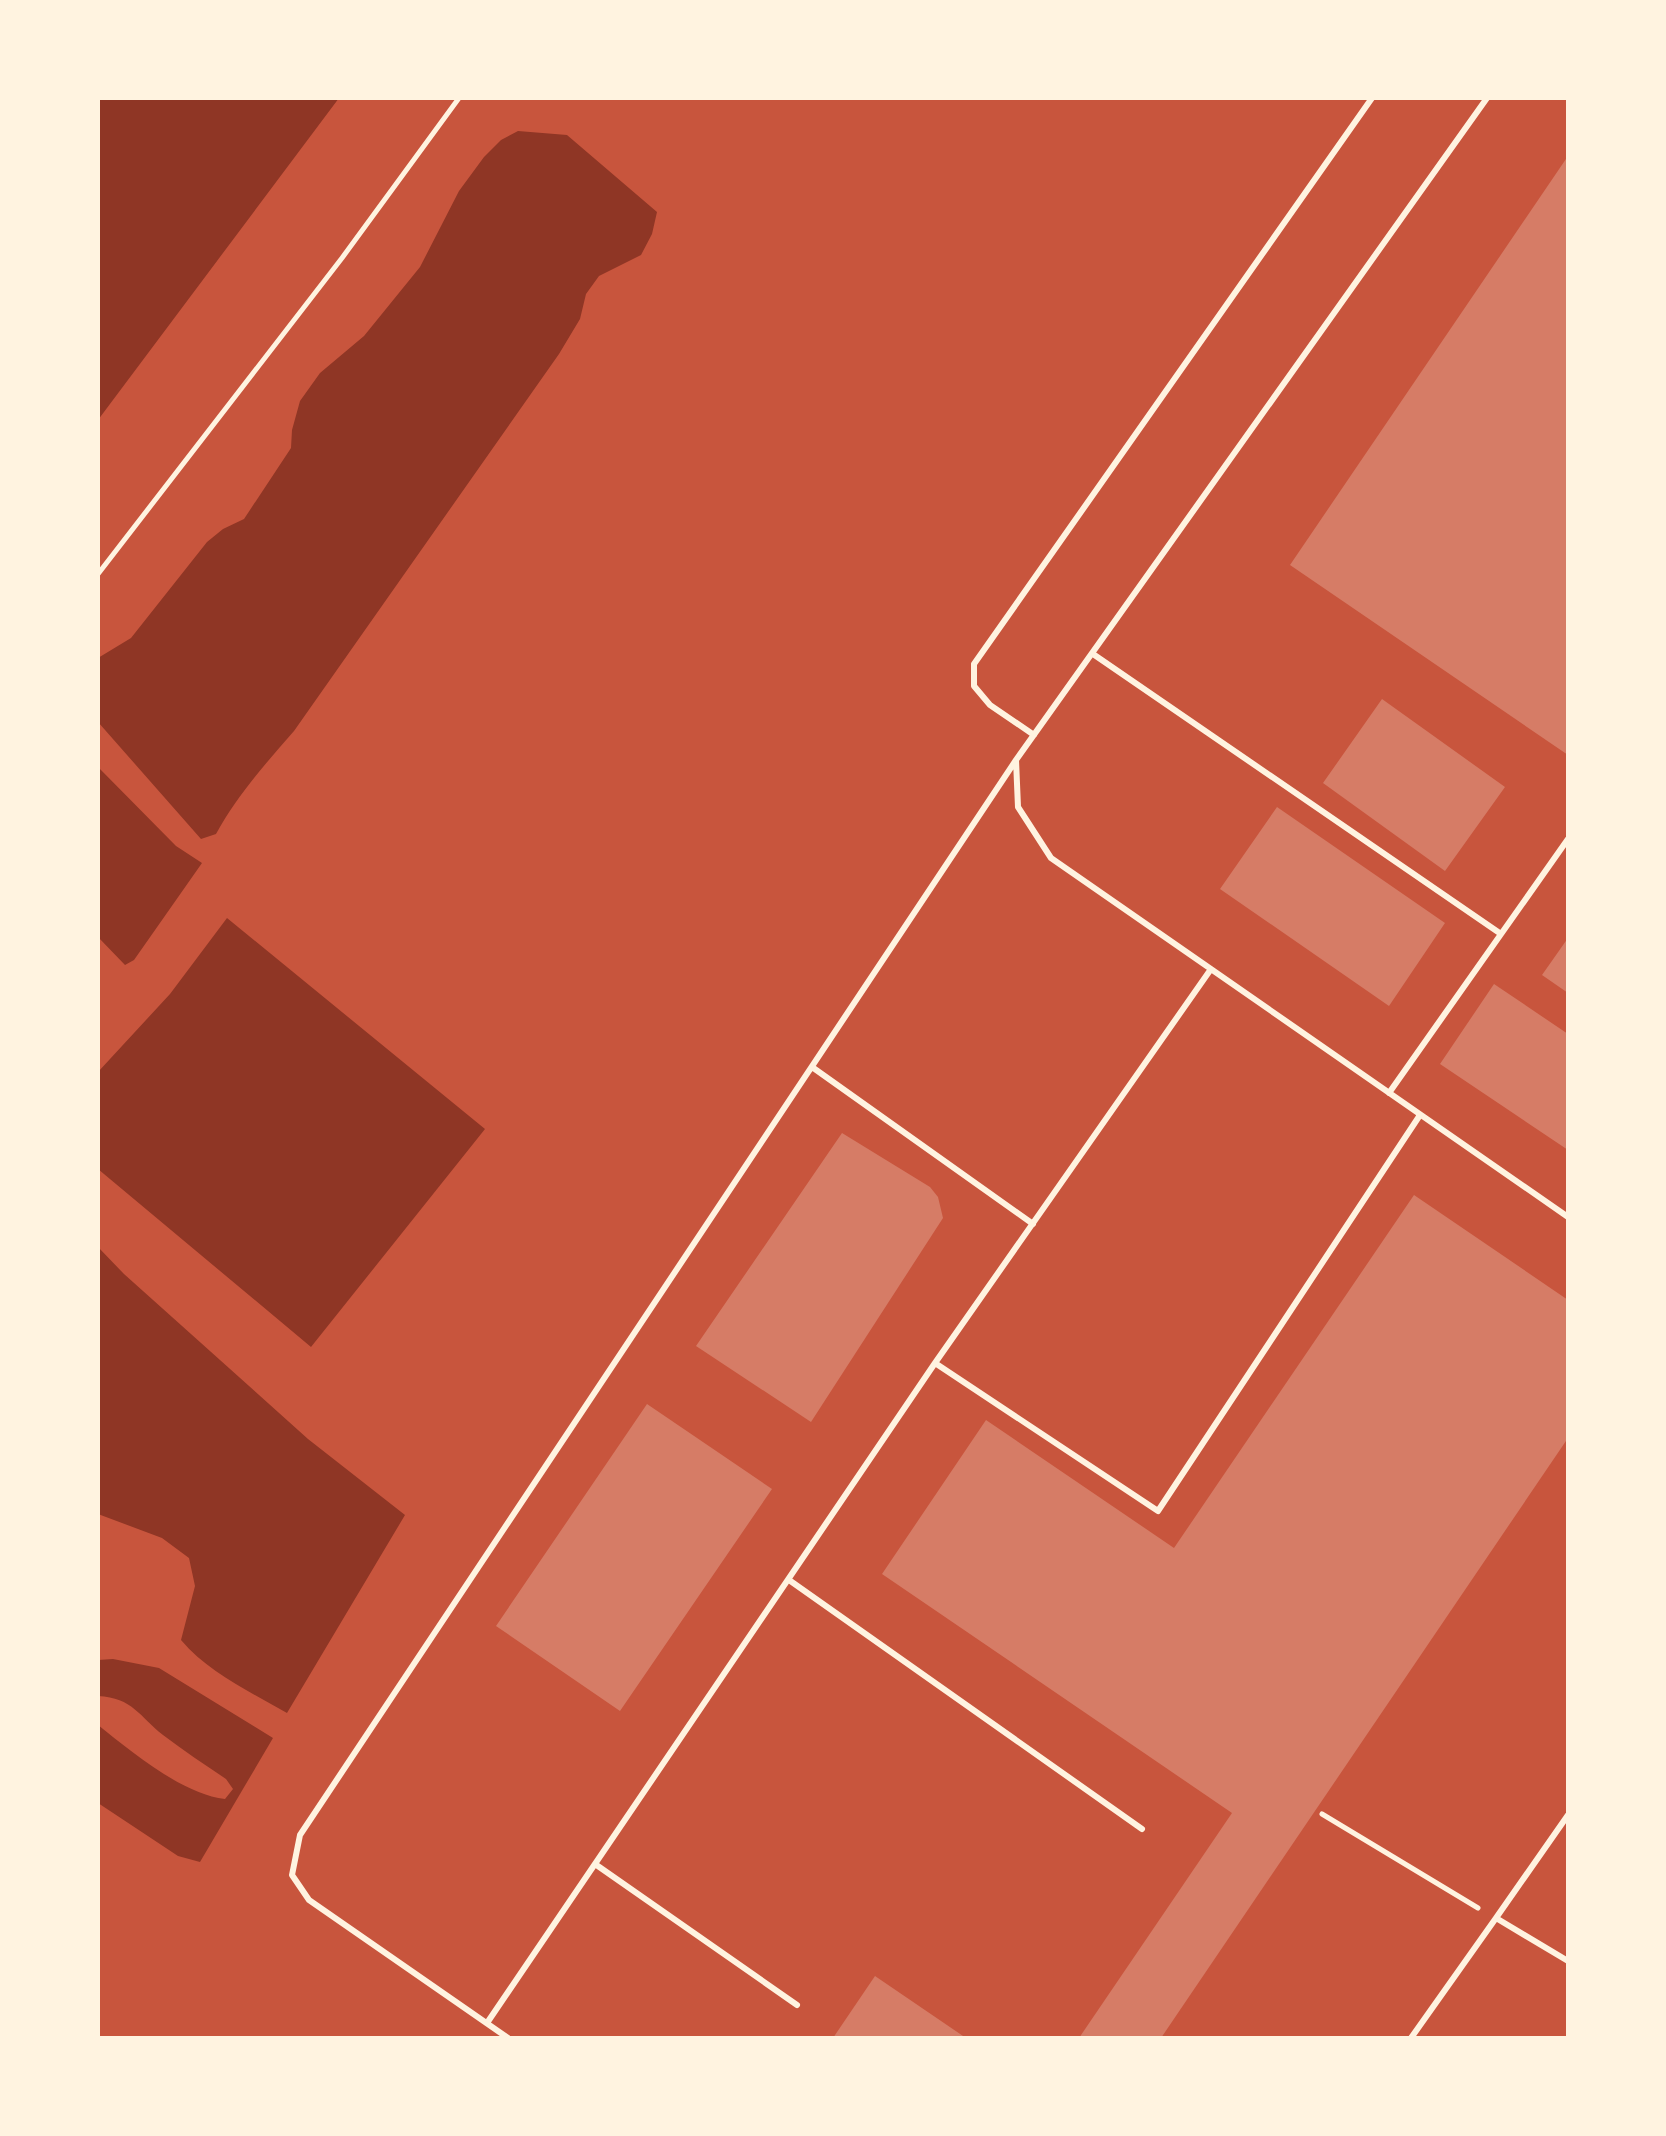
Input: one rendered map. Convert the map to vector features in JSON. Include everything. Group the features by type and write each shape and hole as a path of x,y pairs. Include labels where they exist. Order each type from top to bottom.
{"lane":[{"path":"1034,735 990,705 974,686 974,664 1372,98"},
{"path":"508,2038 309,1900 292,1875 300,1835 1016,760 1487,98"},
{"path":"1093,654 1501,934"},
{"path":"1016,760 1018,807 1051,858 1568,1217"},
{"path":"1389,1093 1568,839"},
{"path":"487,2023 935,1363 1211,969"},
{"path":"812,1067 1033,1224"},
{"path":"935,1363 1158,1511 1420,1115"},
{"path":"789,1580 1142,1829"},
{"path":"1411,2038 1568,1815"},
{"path":"595,1864 797,2005"},
{"path":"1496,1918 1568,1961"}],"path":[{"path":"98,574 342,258 459,98"},
{"path":"1322,1814 1496,1918"}],"shaded area":[{"path":"98,98 339,98 98,420"},
{"path":"518,131 567,135 657,212 652,234 641,255 599,276 586,294 580,319 559,354 294,731 242,793 216,834 201,839 98,722 98,658 131,638 207,542 223,529 244,519 291,448 292,430 300,401 320,373 364,336 420,267 459,191 484,157 501,140"},
{"path":"98,767 176,846 202,863 134,960 125,965 98,937"},
{"path":"227,918 485,1129 311,1347 98,1169 98,1072 170,994"},
{"path":"98,1247 308,1439 405,1515 287,1713 217,1672 181,1640 195,1586 189,1558 162,1538 98,1514"},
{"path":"113,1659 159,1668 273,1738 200,1862 178,1856 98,1803 98,1725 175,1781 225,1799 233,1789 226,1779 163,1735 128,1704 98,1696 98,1660"}],"building":[{"path":"1568,156 1568,755 1290,565"},
{"path":"1382,699 1505,787 1445,871 1323,783"},
{"path":"1277,807 1445,923 1389,1006 1220,889"},
{"path":"1568,938 1568,993 1542,975"},
{"path":"1494,984 1568,1034 1568,1150 1440,1064"},
{"path":"842,1133 930,1187 938,1197 943,1218 811,1422 696,1346"},
{"path":"1414,1195 1568,1300 1568,1438 1161,2038 1079,2038 1232,1813 882,1574 986,1420 1174,1548"},
{"path":"647,1404 772,1489 620,1711 496,1626"},
{"path":"875,1976 966,2038 833,2038"}]}
